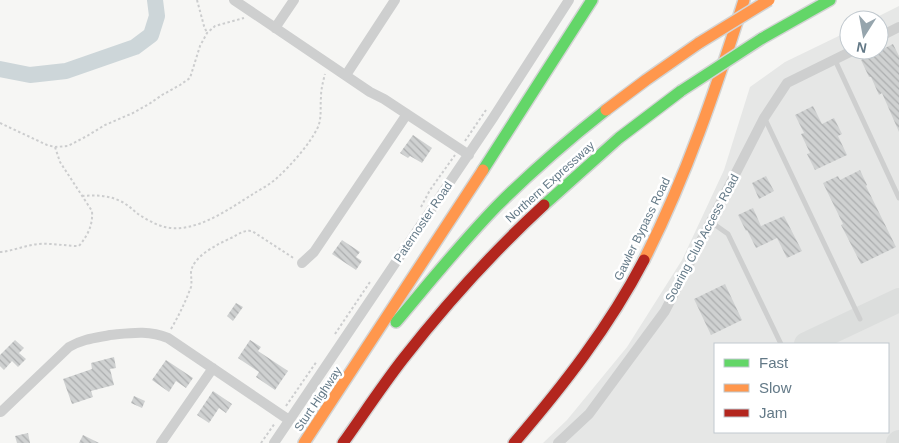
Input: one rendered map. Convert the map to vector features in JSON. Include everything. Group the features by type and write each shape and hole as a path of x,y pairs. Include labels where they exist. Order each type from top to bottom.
{"highway":[{"path":"354,370 592,0"},
{"name":"Gawler Bypass Road","path":"514,443 571,375 614,312 641,266 691,156 744,0"},
{"name":"Northern Expressway","path":"354,370 454,253 499,205 559,149 662,68 768,0"},
{"name":"Northern Expressway","path":"343,443 402,360 462,287 519,228 577,175 619,138 681,91 761,39 830,0"},
{"name":"Sturt Highway","path":"304,443 354,370"}],"street":[{"path":"234,0 370,92 384,99 468,155"},
{"path":"275,28 294,0"},
{"path":"346,75 395,0"},
{"name":"Paternoster Road","path":"274,443 285,417 468,155 570,0"},
{"name":"Soaring Club Access Road","path":"558,443 588,414 664,311 712,222 764,118 788,83 839,58"},
{"path":"302,263 314,252 407,114"},
{"path":"1,412 69,347 90,338 136,332 168,338 285,417"},
{"path":"161,443 213,368"}],"lane":[{"path":"835,60 899,198"},
{"path":"764,118 860,319"},
{"path":"712,222 728,234 781,343"}],"path":[{"path":"197,0 207,32"},
{"path":"0,123 42,143 54,147 68,146 105,125 133,113 190,78 200,46 207,32 215,26 245,18 252,12"},
{"path":"82,196 108,196 120,200 139,214 158,225 168,228 188,227 205,222 232,208 277,179 299,155 320,121 321,94 326,74"},
{"path":"419,211 430,190 487,108"},
{"path":"0,252 39,244 79,246 90,228 93,220 92,211 60,162 54,147"},
{"path":"168,338 170,329 184,304 191,286 193,266 199,258 213,247 239,233 252,232 302,263"},
{"path":"336,333 372,279"},
{"path":"261,443 285,417 314,364 320,358"}],"shaded area":[{"path":"899,6 899,443 543,443 567,420 627,347 682,260 724,170 750,87 785,62 839,36 839,60 889,60 889,11"}],"building":[{"path":"893,44 899,56 899,132 882,93 879,95 861,60 889,60 889,46"},
{"path":"813,106 822,124 834,118 842,134 838,136 847,155 815,170 807,154 810,153 801,134 804,133 795,115"},
{"path":"413,135 432,148 422,163 400,153"},
{"path":"860,170 896,247 861,264 841,225 843,224 823,183 838,176 840,180"},
{"path":"766,176 774,191 759,199 752,183"},
{"path":"753,208 761,226 784,216 802,251 787,258 777,238 756,248 738,215"},
{"path":"342,240 360,252 356,257 362,261 356,270 332,254"},
{"path":"725,284 742,320 711,335 694,299"},
{"path":"236,303 243,307 233,321 227,316"},
{"path":"15,340 24,348 19,353 26,359 18,367 12,361 4,370 0,366 0,355"},
{"path":"250,340 261,347 258,351 288,371 275,390 256,377 259,372 238,358"},
{"path":"114,357 116,368 110,369 114,385 91,391 93,397 72,404 63,379 92,369 91,363"},
{"path":"166,360 193,378 186,388 176,381 169,392 152,380"},
{"path":"213,391 232,404 226,413 219,408 209,423 197,415"},
{"path":"134,396 145,401 142,408 131,403"},
{"path":"28,433 30,443 17,443 15,436"},
{"path":"83,435 99,443 79,443"}],"waterway":[{"path":"0,69 30,75 66,71 135,47 151,35 157,16 155,0"}],"taxiway":[{"path":"808,343 899,300"}],"traffic: fast":[{"path":"483,170 592,0"},
{"path":"761,39 830,0"},
{"path":"681,91 761,39"},
{"path":"544,205 619,138 681,91"},
{"path":"396,322 497,206 550,156 606,110"}],"traffic: slow":[{"path":"644,260 687,165 744,0"},
{"path":"699,43 769,0"},
{"path":"606,110 699,43"},
{"path":"304,443 483,170"}],"traffic: jam":[{"path":"343,443 395,369 436,318 488,260 544,205"},
{"path":"514,443 584,355 616,309 644,260"}]}
